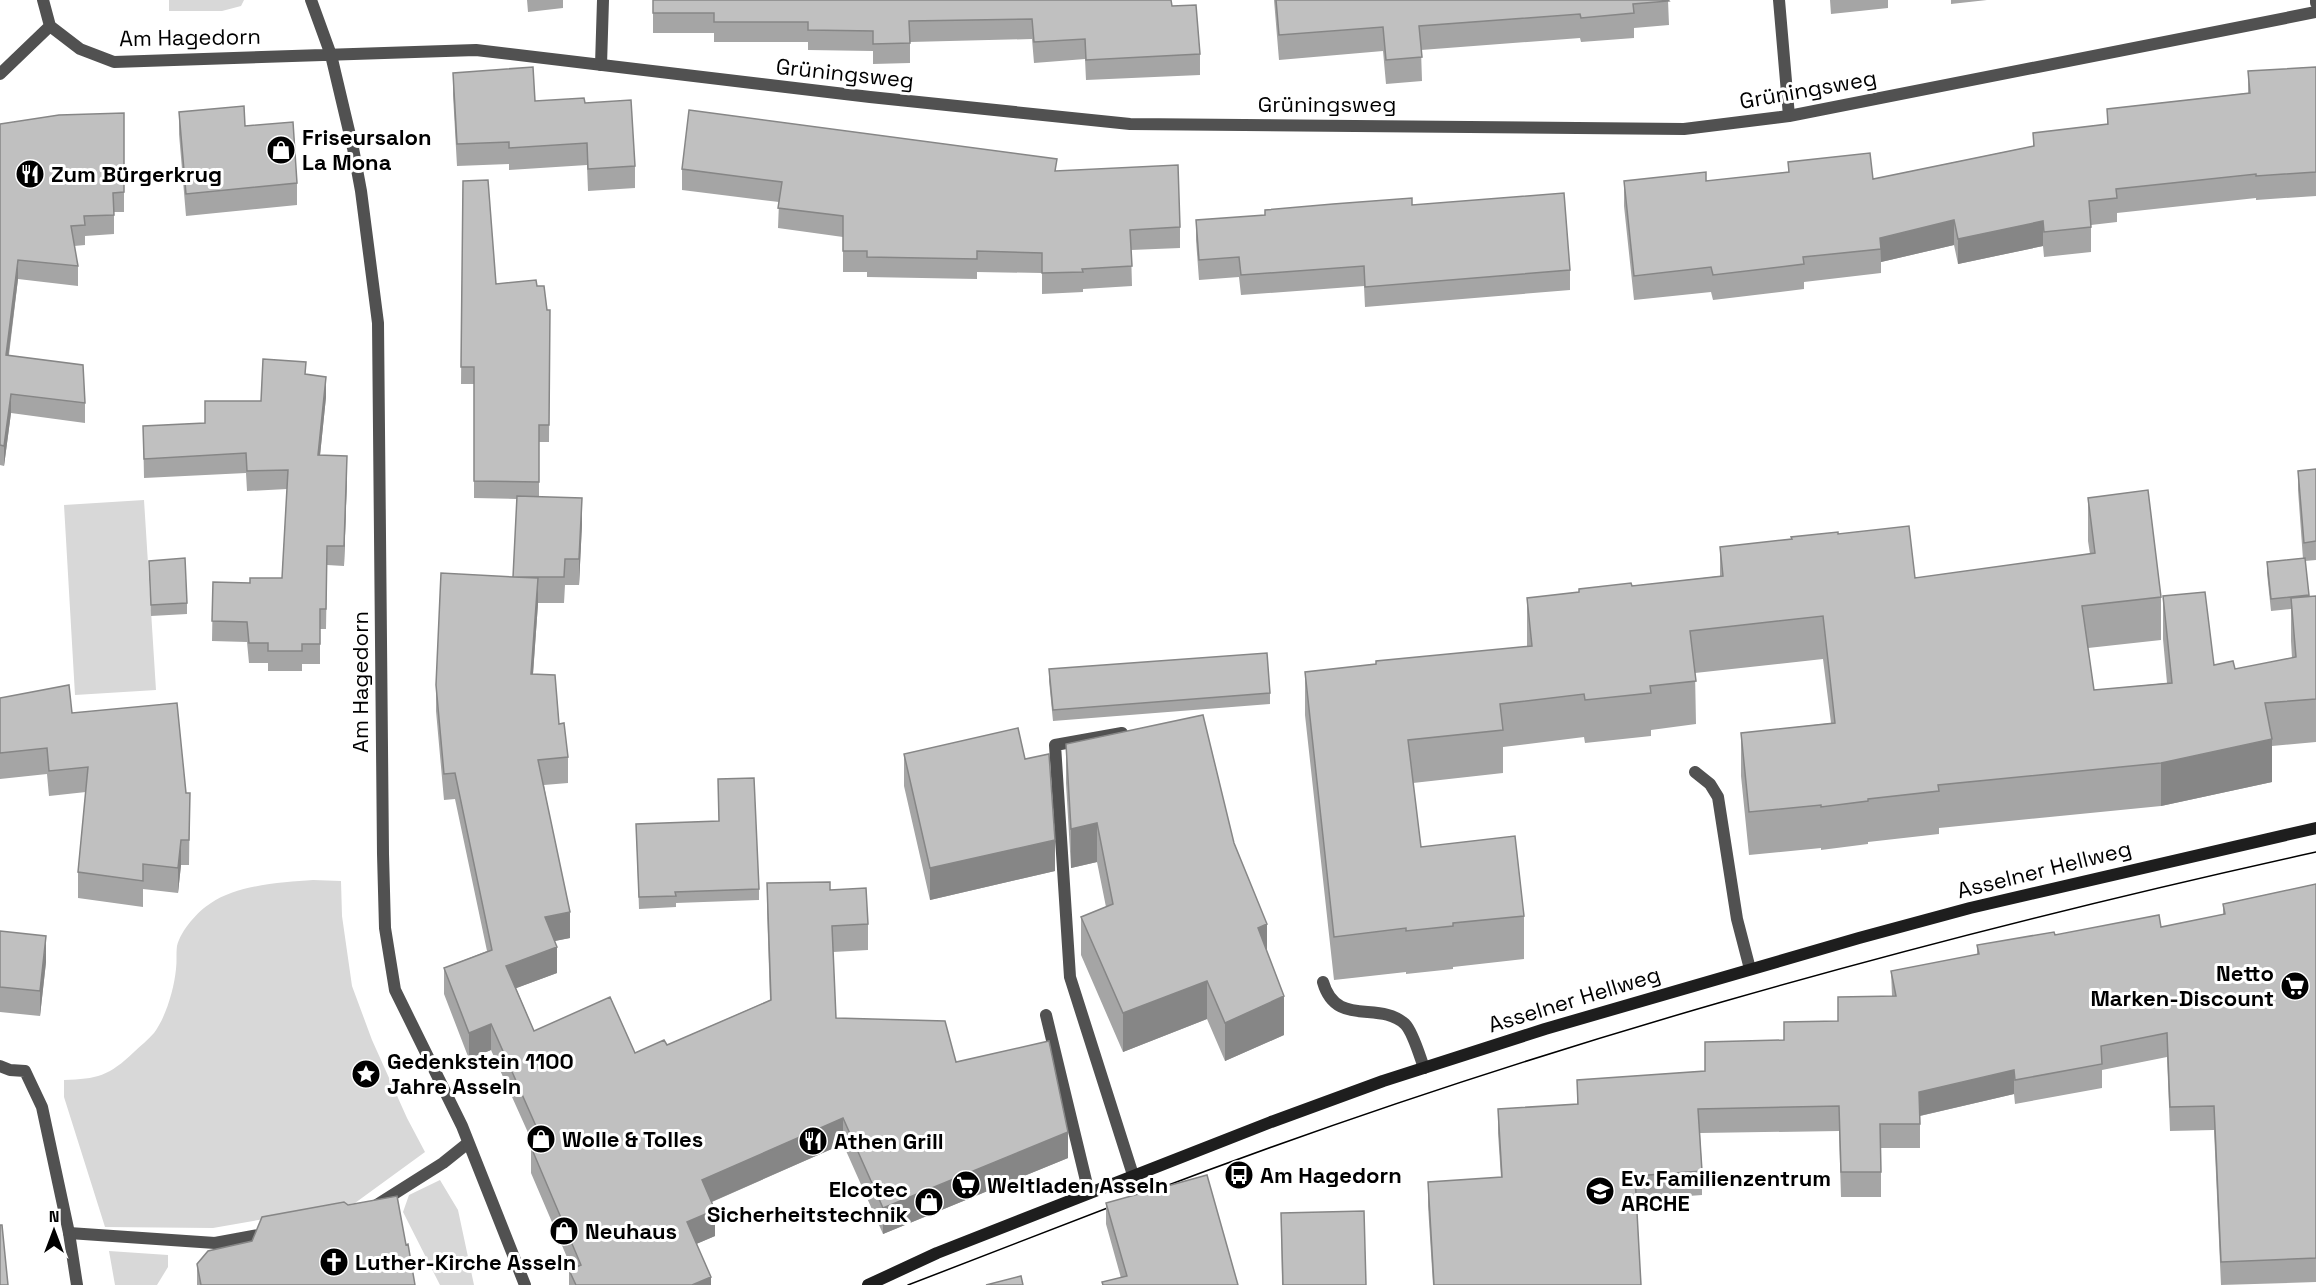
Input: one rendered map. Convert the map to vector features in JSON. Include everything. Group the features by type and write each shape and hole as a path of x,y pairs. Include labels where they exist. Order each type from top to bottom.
{"main road":[{"name":"Asselner Hellweg","path":"868,1285 937,1253 1271,1122 1424,1068 1545,1029 1992,902 2316,828"}],"street":[{"path":"0,74 50,26 43,0"},
{"name":"Am Hagedorn","path":"311,0 331,55 362,191 378,323 382,842 385,928 395,990 468,1143 525,1285"},
{"path":"601,65 603,0"},
{"path":"1779,0 1790,116"},
{"name":"Grüningsweg","path":"331,55 476,50 870,97 1130,124 1684,129 1790,116 2316,12"},
{"name":"Am Hagedorn","path":"50,26 80,49 114,62 331,55"},
{"path":"1133,731 1055,744 1070,977 1133,1175"},
{"path":"1695,772 1710,784 1718,797 1737,919 1750,969"},
{"path":"1323,981 1332,999 1344,1010 1391,1014 1407,1026 1424,1068"},
{"path":"1046,1015 1089,1193"},
{"path":"0,1066 10,1070 25,1071 42,1107 69,1233 77,1285"},
{"path":"368,1211 443,1163 468,1143"},
{"path":"69,1233 215,1243 281,1231"}],"shaded area":[{"path":"169,0 244,0 241,6 222,11 169,11"},
{"path":"144,500 156,690 75,695 64,505"},
{"path":"313,880 341,881 342,916 352,986 372,1040 425,1152 355,1203 213,1228 105,1227 64,1097 64,1080 85,1079 110,1071 154,1033 166,1011 171,994 179,940 191,921 206,906 222,897 247,888"},
{"path":"440,1180 458,1210 474,1285 440,1285 403,1212 409,1195"},
{"path":"109,1251 168,1255 168,1267 157,1285 115,1285"}],"building":[{"path":"653,0 1171,0 1172,6 1196,5 1200,54 1086,60 1085,39 1034,42 1032,19 909,21 910,43 873,44 873,31 808,30 808,22 714,22 714,13 653,13"},
{"path":"1276,0 1669,1 1633,4 1634,13 1581,18 1580,14 1419,26 1422,57 1386,60 1383,27 1279,35"},
{"path":"533,67 535,101 584,98 585,103 631,100 635,166 588,169 587,143 509,148 509,142 457,144 453,73"},
{"path":"2316,67 2316,172 2256,176 2256,174 2116,189 2117,198 2089,201 2091,227 2044,232 2043,221 1958,239 1954,220 1880,238 1881,249 1803,257 1804,264 1713,275 1711,267 1634,276 1624,181 1706,172 1706,181 1789,172 1788,162 1870,153 1873,179 2034,146 2033,133 2108,124 2107,109 2250,93 2248,71"},
{"path":"244,106 245,126 293,122 297,183 186,194 179,112"},
{"path":"689,110 1057,159 1055,171 1178,165 1180,227 1130,230 1132,266 1082,269 1083,272 1042,273 1042,253 977,251 977,259 867,257 867,251 843,251 843,216 778,208 782,182 682,169"},
{"path":"124,113 124,192 113,193 114,215 84,216 85,225 71,226 78,266 18,260 6,355 83,365 85,403 11,394 4,446 0,445 0,124 59,115"},
{"path":"488,180 496,284 536,280 537,286 544,286 547,310 550,310 549,425 539,425 539,482 474,481 474,367 461,367 463,181"},
{"path":"1564,193 1570,270 1365,287 1364,266 1241,275 1239,257 1199,260 1196,220 1265,215 1265,210 1412,198 1412,205"},
{"path":"263,359 306,362 305,374 326,377 318,455 347,456 344,546 327,546 326,609 320,609 320,644 302,644 302,651 268,651 268,643 249,643 247,622 212,621 213,582 250,583 250,578 282,578 288,470 247,471 246,453 144,459 143,426 205,423 205,401 261,401"},
{"path":"2316,469 2316,541 2304,543 2298,471"},
{"path":"2148,490 2161,597 2082,606 2094,690 2172,683 2163,596 2205,592 2214,665 2233,661 2235,669 2296,657 2291,598 2316,596 2316,699 2265,703 2272,739 2161,763 1938,785 1939,791 1821,807 1821,805 1749,812 1741,733 1835,723 1823,616 1690,631 1696,681 1650,686 1651,693 1585,700 1584,694 1500,704 1503,730 1408,740 1421,847 1515,836 1524,916 1453,923 1453,926 1406,931 1406,928 1334,937 1305,672 1376,664 1376,661 1532,646 1527,598 1631,583 1632,586 1723,576 1720,547 1792,539 1791,537 1909,526 1915,578 2095,553 2088,498"},
{"path":"517,496 582,498 579,559 565,559 564,577 513,577"},
{"path":"185,558 187,603 151,605 149,561"},
{"path":"2305,558 2309,595 2271,599 2267,562"},
{"path":"441,573 538,578 531,674 555,675 559,724 564,723 568,757 538,760 570,912 545,917 557,947 506,966 534,1031 610,997 635,1053 664,1040 667,1045 771,1000 767,883 830,882 830,890 866,888 868,924 832,926 836,1018 945,1021 956,1062 1049,1041 1068,1132 883,1208 843,1118 702,1180 715,1210 687,1222 711,1277 692,1285 576,1285 569,1270 581,1265 531,1147 543,1142 491,1024 469,1033 444,968 492,950 455,773 444,774 436,685"},
{"path":"1267,653 1270,693 1053,710 1049,669"},
{"path":"69,685 72,713 177,703 186,793 190,793 189,840 181,840 178,868 143,864 143,881 78,872 88,767 49,771 47,748 0,753 0,698"},
{"path":"1203,715 1234,843 1267,924 1258,928 1284,996 1225,1023 1207,981 1123,1013 1081,917 1113,904 1097,823 1071,829 1066,744"},
{"path":"1018,728 1025,759 1049,754 1055,840 930,868 904,754"},
{"path":"754,778 759,889 675,892 676,896 639,897 636,824 719,821 718,779"},
{"path":"2316,884 2316,1258 2221,1262 2214,1106 2170,1107 2167,1033 2101,1046 2102,1064 2015,1080 2014,1070 1919,1092 1920,1124 1880,1124 1881,1172 1841,1172 1839,1106 1698,1109 1702,1171 1635,1176 1641,1285 1434,1285 1428,1182 1502,1177 1498,1109 1578,1104 1577,1080 1705,1071 1705,1042 1784,1040 1784,1022 1838,1021 1838,997 1896,996 1891,971 1979,954 1977,945 2054,932 2055,935 2159,915 2161,927 2225,914 2223,904"},
{"path":"0,931 46,936 40,991 0,987"},
{"path":"1207,1175 1238,1285 1103,1285 1102,1282 1127,1276 1106,1203"},
{"path":"397,1196 415,1285 201,1285 197,1264 208,1251 252,1241 262,1217 344,1202 348,1205"},
{"path":"1364,1211 1366,1285 1283,1285 1281,1213"},
{"path":"0,1225 2,1225 8,1285 0,1285"},
{"path":"1021,1276 1023,1285 986,1285"}],"tram line":[{"path":"1142,1195 1430,1092 1723,1002 2018,922 2316,852"},
{"path":"908,1285 1123,1202"}],"place":[{"name":"Friseursalon La Mona","path":"281,150"},
{"name":"Zum Bürgerkrug","path":"30,174"},
{"name":"Netto Marken-Discount","path":"2295,986"},
{"name":"Gedenkstein 1100 Jahre Asseln","path":"366,1074"},
{"name":"Wolle & Tolles","path":"541,1139"},
{"name":"Athen Grill","path":"813,1141"},
{"name":"Am Hagedorn","path":"1239,1175"},
{"name":"Weltladen Asseln","path":"966,1185"},
{"name":"Ev. Familienzentrum ARCHE","path":"1600,1191"},
{"name":"Elcotec Sicherheitstechnik","path":"929,1202"},
{"name":"Neuhaus","path":"564,1231"},
{"name":"Luther-Kirche Asseln","path":"334,1262"}]}
